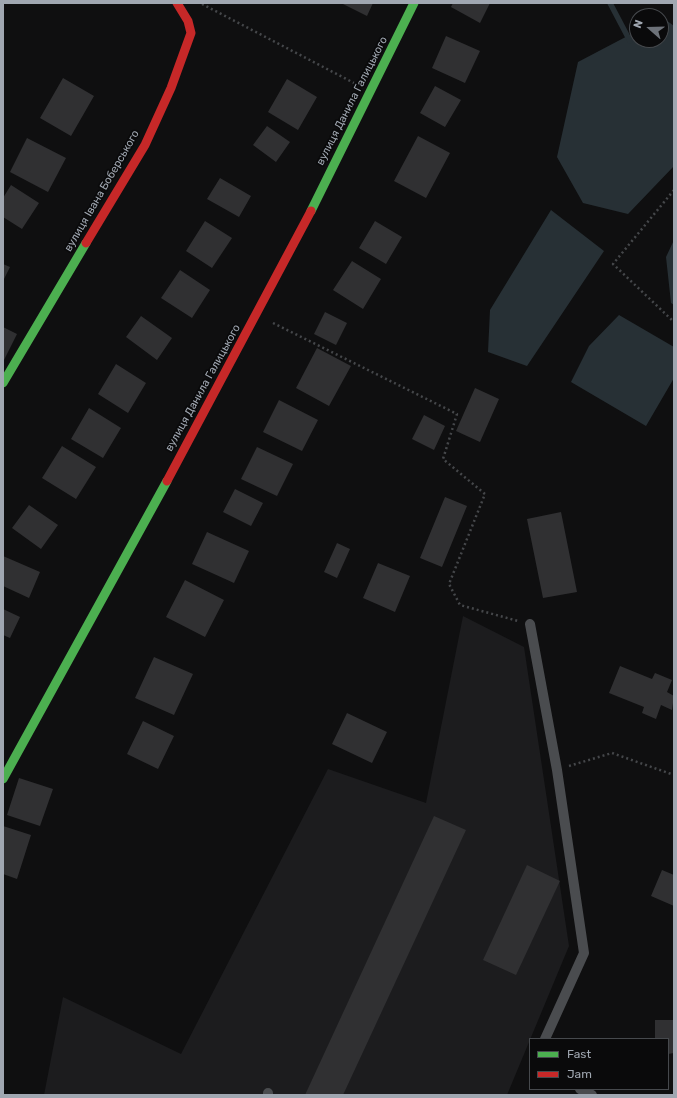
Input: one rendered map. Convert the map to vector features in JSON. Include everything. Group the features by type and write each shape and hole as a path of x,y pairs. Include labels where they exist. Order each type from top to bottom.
{"street":[{"name":"вулиця Івана Боберського","path":"3,383 145,145 165,102 190,33 188,21 177,3"},
{"name":"вулиця Данила Галицького","path":"3,780 256,315 372,92 414,3"}],"lane":[{"path":"530,624 557,770 584,953 545,1038"},
{"path":"582,1090 592,1095"}],"path":[{"path":"195,4 202,4 372,92"},
{"path":"674,190 613,264 674,322"},
{"path":"256,315 457,414 443,459 485,494 449,584 460,605 530,624"},
{"path":"557,770 612,753 674,775"}],"shaded area":[{"path":"669,22 674,26 674,166 628,214 583,203 557,157 578,62 629,35 629,48 669,48"},
{"path":"551,210 604,251 527,366 488,352 490,310"},
{"path":"674,240 674,305 671,303 666,257"},
{"path":"619,315 674,347 674,378 646,426 571,382 589,346"},
{"path":"463,616 524,647 569,946 531,1038 529,1038 529,1042 507,1095 44,1095 63,997 181,1054 328,769 426,803"}],"building":[{"path":"341,3 373,3 367,16"},
{"path":"453,3 490,3 480,23 451,7"},
{"path":"446,36 480,51 465,83 432,68"},
{"path":"63,78 94,96 71,136 40,118"},
{"path":"287,79 317,97 298,130 268,112"},
{"path":"435,86 461,100 445,127 420,113"},
{"path":"267,126 290,142 276,162 253,145"},
{"path":"418,136 450,153 426,198 394,181"},
{"path":"27,138 66,158 48,192 10,172"},
{"path":"220,178 251,196 239,217 207,199"},
{"path":"11,185 39,203 22,229 3,217 3,198"},
{"path":"205,221 232,238 212,268 186,251"},
{"path":"375,221 402,237 386,264 359,248"},
{"path":"352,261 381,279 363,309 333,290"},
{"path":"3,264 10,267 3,281"},
{"path":"180,270 210,290 192,318 161,298"},
{"path":"325,312 347,323 336,345 314,334"},
{"path":"141,316 172,338 157,360 126,337"},
{"path":"3,327 17,334 3,362"},
{"path":"317,348 351,366 329,406 296,388"},
{"path":"116,364 146,383 128,413 98,394"},
{"path":"475,388 499,399 480,442 456,431"},
{"path":"279,400 318,420 302,451 263,432"},
{"path":"89,408 121,428 103,458 71,439"},
{"path":"424,415 445,426 434,450 412,439"},
{"path":"62,446 96,467 76,499 42,478"},
{"path":"257,447 293,464 277,496 241,479"},
{"path":"235,489 263,503 251,526 223,512"},
{"path":"445,497 467,506 442,567 420,558"},
{"path":"29,505 58,525 41,549 12,528"},
{"path":"561,512 577,592 543,598 527,519"},
{"path":"207,532 249,551 234,583 192,564"},
{"path":"337,543 350,549 337,578 324,572"},
{"path":"3,556 40,572 29,598 3,586"},
{"path":"378,563 410,576 395,612 363,598"},
{"path":"185,580 224,600 205,637 166,617"},
{"path":"3,609 20,617 10,638 3,635"},
{"path":"154,657 193,674 174,715 135,698"},
{"path":"620,666 652,679 655,673 672,680 667,692 674,696 672,710 661,705 656,719 642,713 644,707 609,693"},
{"path":"347,713 387,732 372,763 332,744"},
{"path":"143,721 174,736 158,769 127,754"},
{"path":"19,778 53,789 40,826 7,815"},
{"path":"434,816 466,830 343,1095 305,1095"},
{"path":"3,826 31,835 17,879 3,874"},
{"path":"527,865 560,881 516,975 483,960"},
{"path":"662,870 674,875 674,906 651,896"},
{"path":"655,1020 674,1020 674,1053 669,1054 669,1038 655,1038"}],"waterway":[{"path":"610,3 629,39"}],"traffic: fast":[{"path":"311,211 414,3"},
{"path":"3,383 86,243"},
{"path":"3,779 167,481"}],"traffic: jam":[{"path":"86,243 145,145 171,88 191,33 188,21 177,3"},
{"path":"167,481 311,211"}]}
